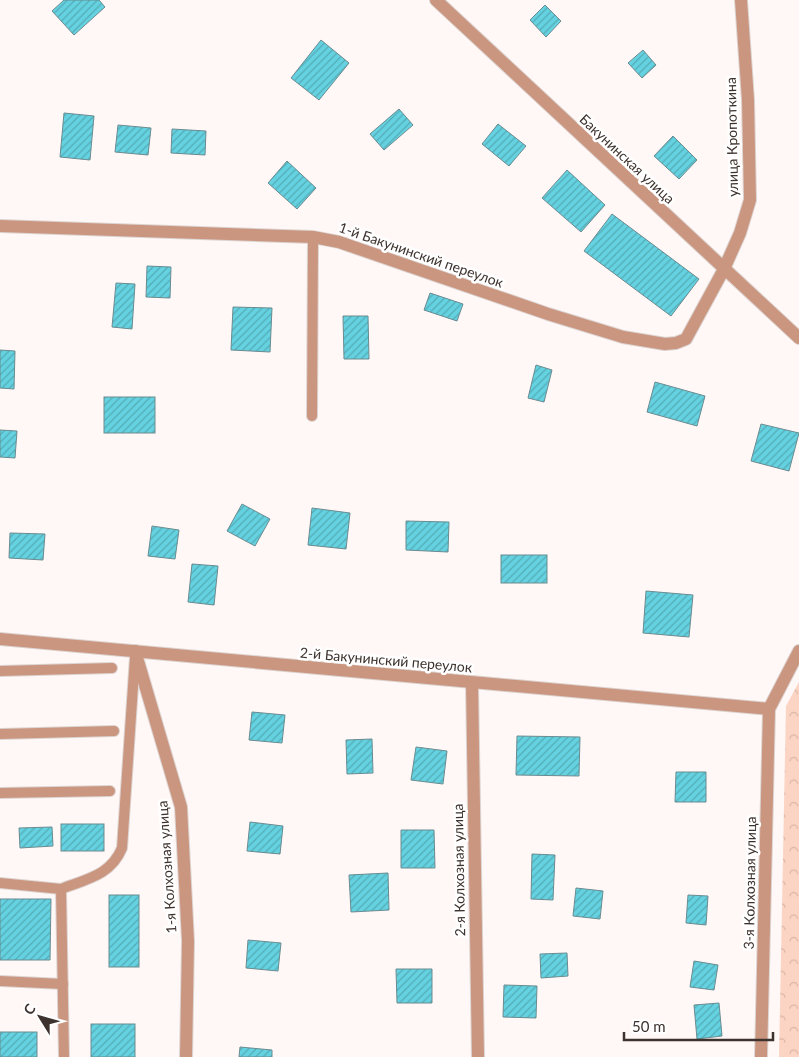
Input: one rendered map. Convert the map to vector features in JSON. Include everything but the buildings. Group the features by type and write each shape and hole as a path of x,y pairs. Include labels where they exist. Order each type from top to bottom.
{"street":[{"name":"Бакунинская улица","path":"436,0 799,338"},
{"name":"улица Кропоткина","path":"724,270 740,233 750,200 748,100 741,0"},
{"name":"1-й Бакунинский переулок","path":"0,226 312,237 339,242 548,314 623,337 665,344 676,343 686,339 724,270"},
{"name":"2-й Бакунинский переулок","path":"0,639 769,709"},
{"name":"1-я Колхозная улица","path":"135,651 181,807 188,941 186,1057"},
{"path":"769,709 799,651"},
{"name":"2-я Колхозная улица","path":"472,683 478,1057"},
{"name":"3-я Колхозная улица","path":"761,1057 769,709"}],"lane":[{"path":"312,237 312,416"},
{"path":"0,883 61,889 99,874 117,862 122,848 135,651"},
{"path":"0,671 112,668"},
{"path":"0,734 114,731"},
{"path":"0,793 110,791"},
{"path":"61,889 64,1057"},
{"path":"0,981 63,984"}],"green space":[{"path":"799,682 799,1057 779,1057 786,706"}]}
